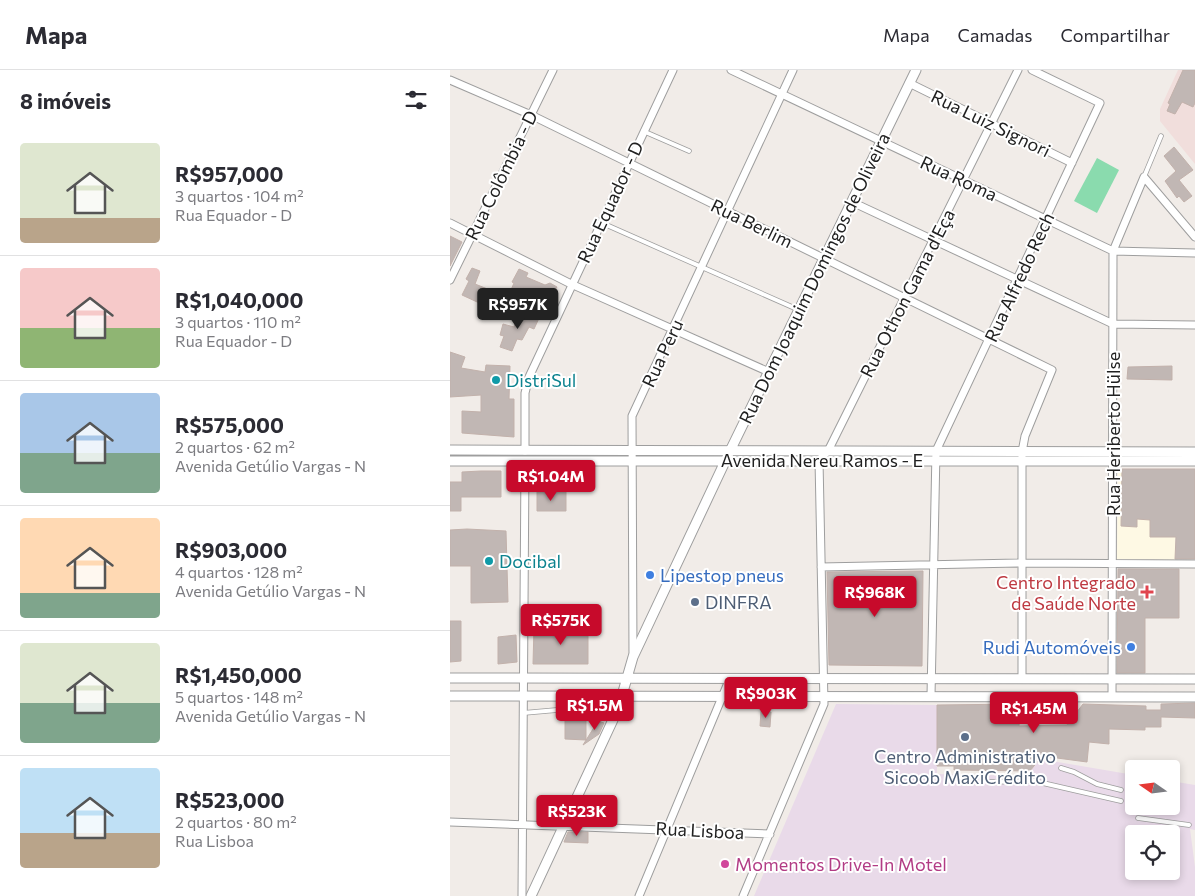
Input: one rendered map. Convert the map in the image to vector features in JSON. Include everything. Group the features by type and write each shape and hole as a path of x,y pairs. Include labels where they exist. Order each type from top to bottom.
{"street":[{"name":"Rua Colômbia - D","path":"450,280 553,70"},
{"name":"Rua Equador - D","path":"525,451 526,386 571,284 673,70"},
{"name":"Rua Roma","path":"731,70 1113,251 1195,254"},
{"name":"Rua Peru","path":"633,658 632,416 793,70"},
{"name":"Rua Dom Joaquim Domingos de Oliveira","path":"531,896 623,696 633,658 730,451 916,70"},
{"name":"Rua Othon Gama d'Eça","path":"819,460 828,451 906,298 1018,70"},
{"name":"Rua Alfredo Rech","path":"936,456 1100,103 1032,70"},
{"name":"Rua Berlim","path":"450,80 531,115 1052,370 1025,436 1022,456"},
{"name":"Rua Luiz Signori","path":"909,83 1072,163"},
{"path":"1144,178 1195,237"},
{"name":"Rua Heriberto Hülse","path":"1112,697 1113,251 1144,178"},
{"path":"852,202 1113,324 1195,325"},
{"path":"450,223 571,284 673,331 770,372"},
{"name":"Avenida Nereu Ramos - E","path":"450,450 525,451 726,460 828,451 936,456"},
{"name":"Avenida Nereu Ramos - E","path":"450,461 525,462 730,451 819,460 936,456 1170,456 1195,452"},
{"path":"931,696 936,456"},
{"path":"1022,456 1022,678"},
{"name":"Avenida Nereu Ramos - E","path":"1170,456 1195,461"},
{"path":"743,896 824,704 819,460"},
{"path":"522,896 525,462"},
{"path":"821,567 1195,564"},
{"path":"450,678 1195,679"},
{"path":"639,896 730,678"},
{"path":"450,696 1195,697"},
{"name":"Rua Lisboa","path":"450,822 770,834"}],"lane":[{"path":"643,131 689,151"},
{"path":"1144,178 1161,136"},
{"path":"602,222 800,310"},
{"path":"523,713 557,710"},
{"path":"1061,768 1097,784 1121,790"},
{"path":"989,782 1034,782 1120,801"},
{"path":"1138,818 1189,825"}],"shaded area":[{"path":"1178,70 1195,70 1195,164 1160,121 1160,109"},
{"path":"1118,469 1176,469 1175,560 1117,559"},
{"path":"836,704 937,705 937,774 1027,776 1040,759 1125,773 1125,815 1180,815 1180,782 1195,785 1195,830 1190,829 1195,867 1195,896 754,896"}],"green space":[{"path":"1097,158 1119,170 1097,213 1074,201"}],"building":[{"path":"1183,70 1195,70 1195,103 1193,107 1182,102 1175,114 1167,111 1170,104 1168,103"},
{"path":"1174,147 1193,170 1179,180 1192,196 1184,202 1179,196 1177,198 1165,181 1176,171 1164,156"},
{"path":"450,236 462,242 450,266"},
{"path":"472,268 480,271 475,284 495,292 488,307 462,295 469,281 466,279"},
{"path":"519,269 528,273 526,277 545,285 550,283 557,287 552,296 543,293 542,296 523,288 516,303 507,299 514,283 512,282"},
{"path":"521,311 540,316 534,329 529,327 522,340 517,339 512,351 500,347 504,336 500,335 503,324 514,327"},
{"path":"450,352 465,357 461,368 485,372 486,365 510,366 509,399 514,399 514,437 462,433 462,411 481,412 481,395 450,397"},
{"path":"1172,366 1172,380 1127,379 1128,367"},
{"path":"1122,469 1195,469 1195,559 1175,559 1176,537 1150,537 1150,520 1137,519 1137,527 1121,526"},
{"path":"501,471 501,497 461,497 461,511 450,511 450,482 462,482 462,472"},
{"path":"537,492 566,492 566,511 537,511"},
{"name":"Docibal","path":"450,530 506,531 508,602 471,603 471,566 450,566"},
{"name":"Centro Integrado de Saúde Norte","path":"1118,569 1179,569 1179,618 1145,618 1145,673 1117,673"},
{"path":"923,571 922,666 829,665 827,572"},
{"path":"450,621 461,621 461,661 450,662"},
{"path":"534,628 588,629 588,664 533,664"},
{"path":"516,635 517,662 498,664 498,637"},
{"path":"1195,703 1195,718 1161,717 1161,727 1145,727 1145,730 1109,729 1109,744 1089,742 1087,762 1042,756 1030,771 954,770 954,766 937,766 937,705 1020,704 1019,726 1067,725 1083,704 1146,706 1146,710 1161,710 1161,704"},
{"path":"761,711 771,712 770,727 760,726"},
{"path":"565,712 586,712 586,740 565,739"},
{"path":"598,721 604,723 599,734 583,745"},
{"path":"568,832 588,832 588,843 564,842"}],"place":[{"name":"DistriSul","path":"496,380"},
{"name":"Docibal","path":"489,561"},
{"name":"Lipestop pneus","path":"650,575"},
{"name":"Centro Integrado de Saúde Norte","path":"1147,592"},
{"name":"DINFRA","path":"695,602"},
{"name":"Rudi Automóveis","path":"1131,647"},
{"name":"Centro Administrativo Sicoob MaxiCrédito","path":"965,737"},
{"name":"Momentos Drive-In Motel","path":"725,864"}]}
